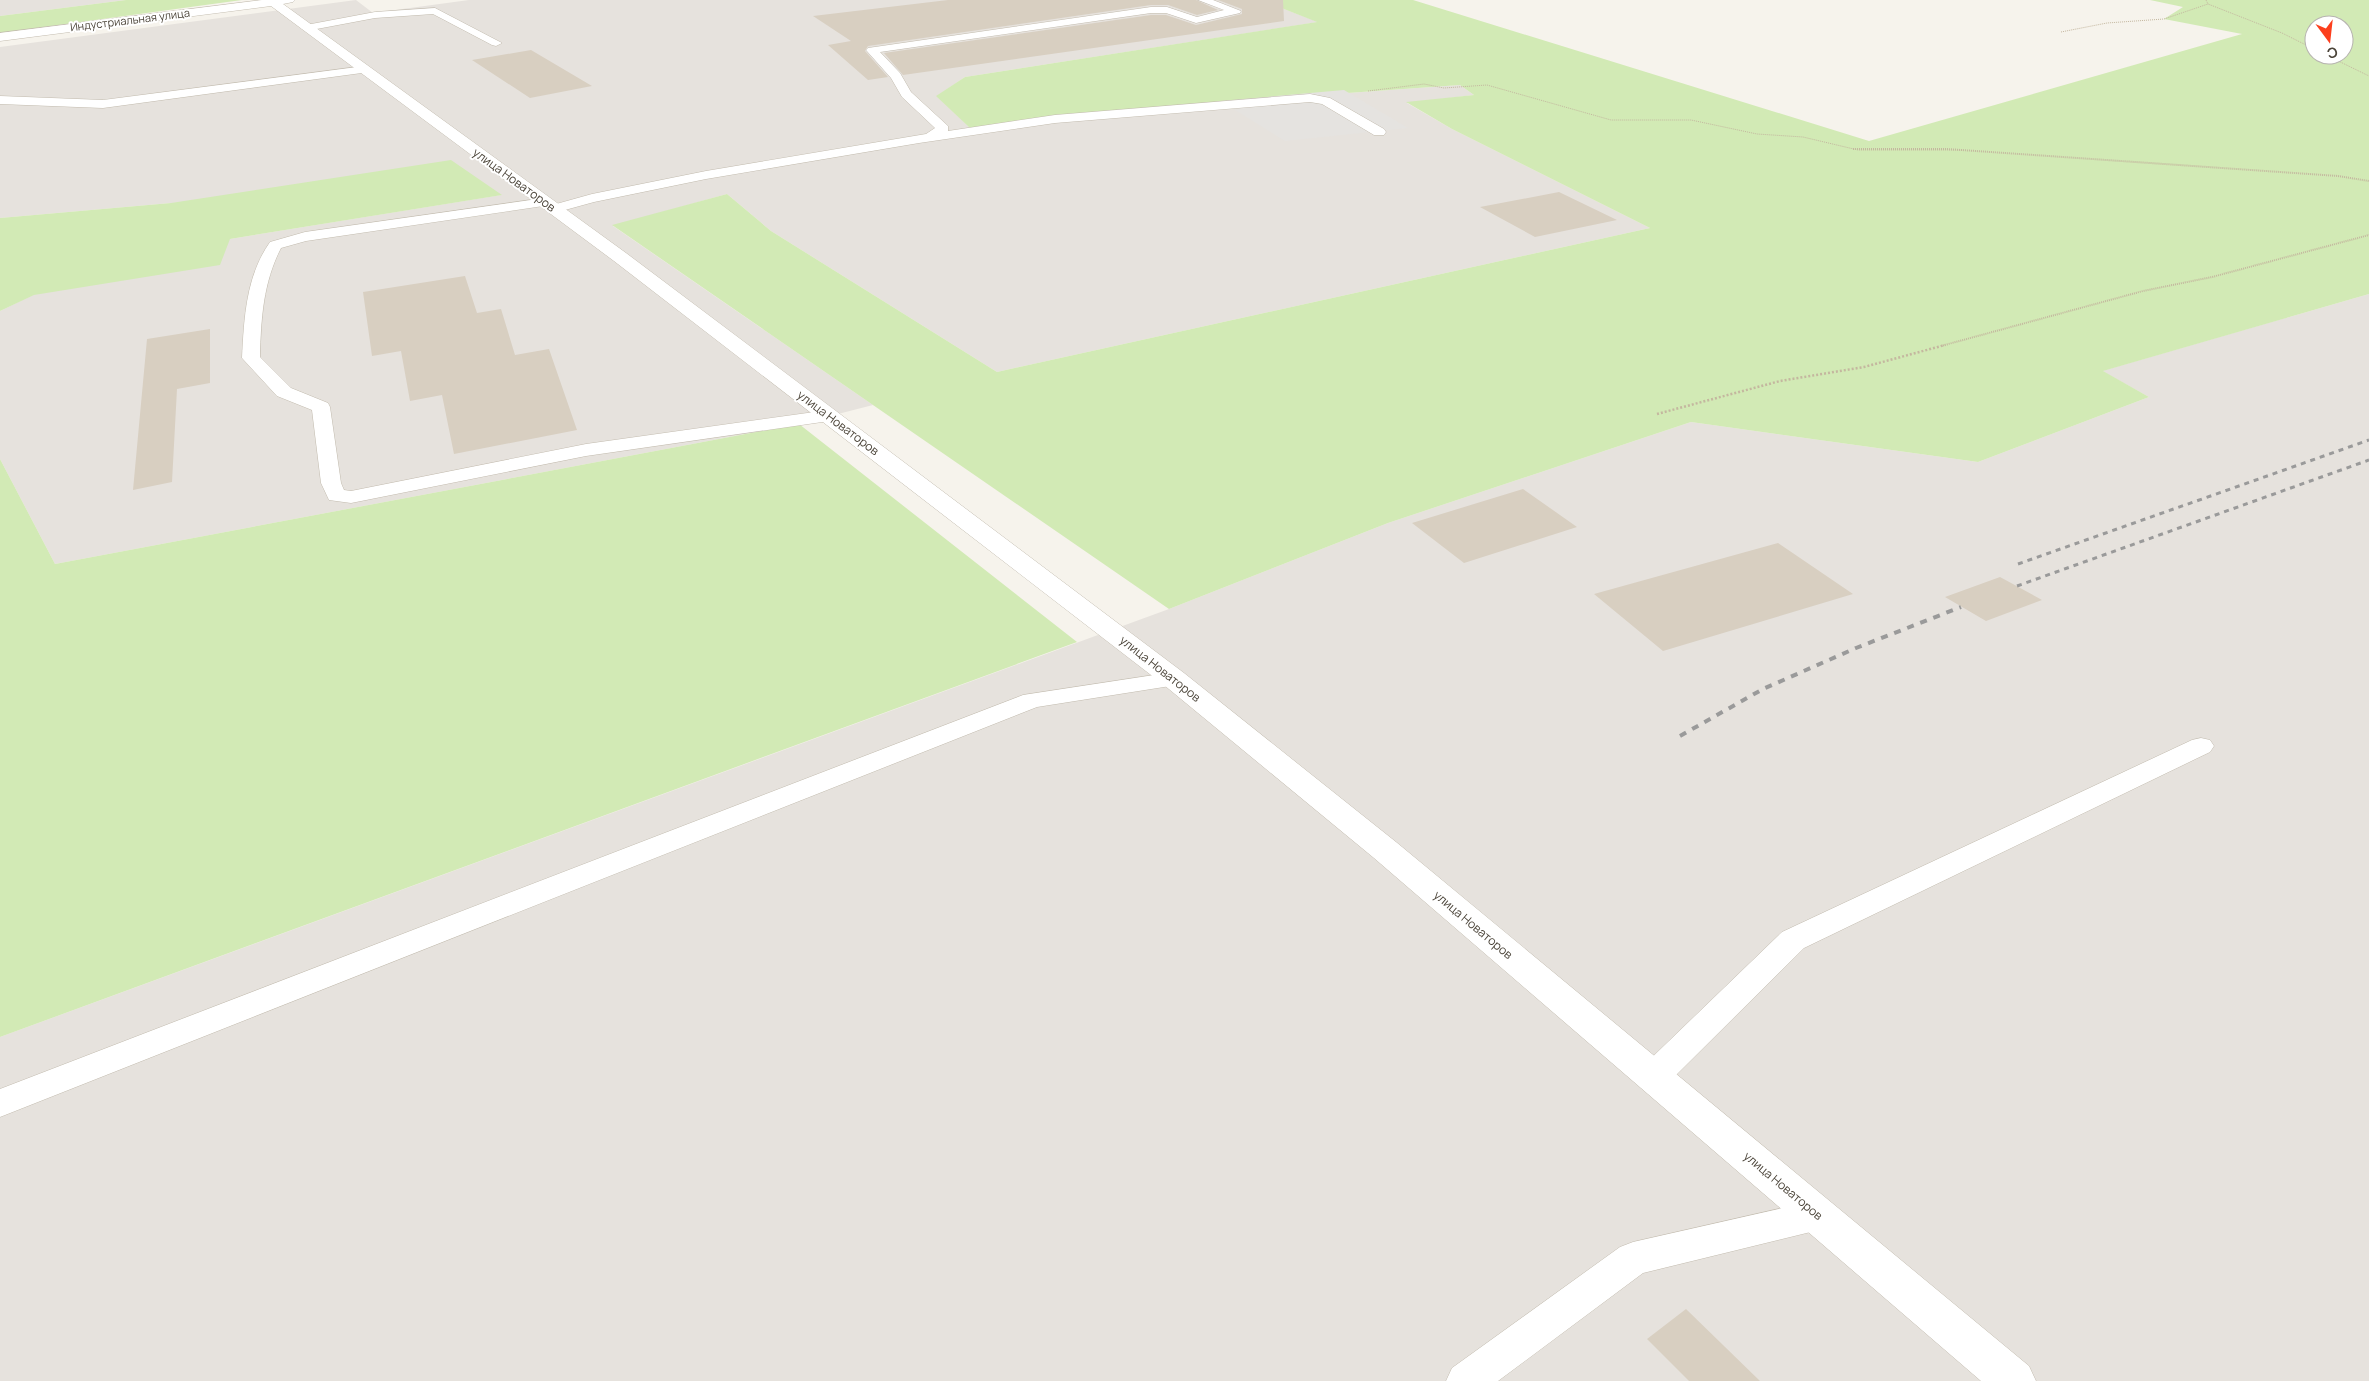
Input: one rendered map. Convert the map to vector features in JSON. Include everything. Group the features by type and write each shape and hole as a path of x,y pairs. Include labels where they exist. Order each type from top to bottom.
{"street":[{"name":"улица Новаторов","path":"277,1 306,28 549,205 1174,679 1385,850 2014,1381"},
{"name":"Индустриальная улица","path":"0,37 277,1"}],"lane":[{"path":"929,138 943,129 906,94 896,76 872,50 1151,10 1167,10 1196,20 1236,11 1204,0"},
{"path":"306,28 375,15 435,11 496,43"},
{"path":"0,100 103,104 364,70"},
{"path":"829,416 586,450 352,497 336,496 331,483 321,407 284,392 251,358 252,309 264,264 275,245 305,237 549,205 706,175 929,138 1055,119 1310,98 1326,101 1379,132"},
{"path":"0,1102 1032,700 1174,679"},
{"path":"1653,1078 1792,940 2201,746"},
{"path":"1466,1381 1632,1259 1818,1216"}],"path":[{"path":"2206,0 2208,4"},
{"path":"2061,32 2107,23 2164,19 2208,4 2282,33 2304,44"},
{"path":"2346,65 2369,76"},
{"path":"1310,98 1424,84 1444,88 1487,84 1611,120 1692,120 1757,134 1804,137 1858,150 1948,149 2338,176 2369,181"},
{"path":"1657,414 1780,381 1864,366 2143,290 2212,277 2369,235"}],"shaded area":[{"path":"0,0 126,0 0,16"},
{"path":"356,0 373,13 469,0 1261,0 1318,22 965,77 937,96 971,129 1194,104 1460,85 1474,95 1407,103 1452,129 1650,228 997,372 771,231 727,194 613,226 873,405 799,424 55,564 0,459 0,311 33,295 230,239 501,195 171,203 0,218 0,47"},
{"path":"1344,90 1408,128 1285,141 1221,101"},
{"path":"2369,294 2369,1381 0,1381 0,1037 1169,609 1388,523 1691,422 1978,462 2149,397 2102,371"}],"green space":[{"path":"126,0 242,0 0,33 0,16"},
{"path":"1261,0 1413,0 1869,141 2242,34 2164,19 2183,7 2150,0 2369,0 2369,294 2103,371 2149,397 1978,462 1691,422 1388,523 1169,609 612,225 727,194 771,231 997,372 1650,228 1452,129 1406,102 1474,95 1460,85 1194,104 971,129 936,96 965,77 1317,22"},
{"path":"451,160 502,195 230,239 220,265 34,295 0,311 0,218 171,203"},
{"path":"799,424 1077,642 0,1037 0,459 55,564"}],"building":[{"path":"948,0 1196,0 1218,10 1197,15 1168,5 1151,5 868,46 865,51 888,77 868,80 828,45 851,41 813,16"},
{"path":"1218,0 1283,0 1284,21 903,75 884,53 1151,15 1166,15 1196,25 1242,14 1242,9"},
{"path":"531,50 592,86 530,98 472,60"},
{"path":"1559,192 1617,220 1535,237 1480,207"},
{"path":"465,276 477,313 501,309 515,355 549,349 577,430 454,454 442,395 410,401 401,351 372,356 363,292"},
{"path":"210,329 210,383 177,389 172,482 133,490 147,339"},
{"path":"1523,489 1577,527 1464,563 1412,523"},
{"path":"1778,543 1853,594 1663,651 1594,594"},
{"path":"2000,577 2042,600 1986,621 1945,597"},
{"path":"1686,1309 1760,1381 1689,1381 1647,1339"}],"railway":[{"path":"2018,564 2369,440"},
{"path":"2017,586 2369,460"},
{"path":"1680,736 1763,689 1856,648 1961,607"}]}
